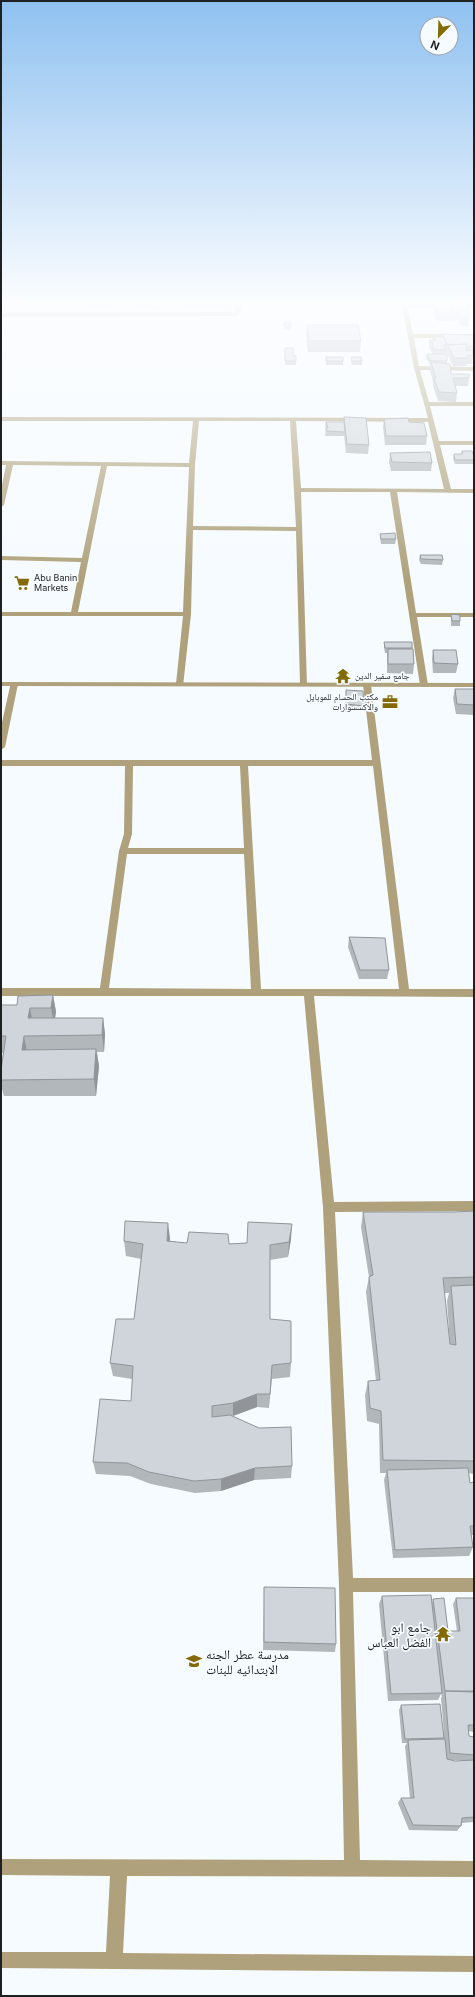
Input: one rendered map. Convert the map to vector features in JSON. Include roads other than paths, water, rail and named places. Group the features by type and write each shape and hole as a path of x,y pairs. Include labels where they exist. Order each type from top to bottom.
{"street":[{"path":"424,395 448,490"},
{"path":"427,404 474,404"},
{"path":"1,419 430,420"},
{"path":"180,684 187,614 189,528 196,419"},
{"path":"293,420 298,490 304,684"},
{"path":"437,443 474,443"},
{"path":"1,463 192,465"},
{"path":"1,505 10,463"},
{"path":"74,614 104,464"},
{"path":"298,490 474,491"},
{"path":"393,490 424,685"},
{"path":"189,528 299,529"},
{"path":"1,558 84,560"},
{"path":"1,614 187,614"},
{"path":"413,615 474,615"},
{"path":"1,684 474,685"},
{"path":"1,747 14,684"},
{"path":"366,685 404,992"},
{"path":"104,992 123,851 128,834 129,762"},
{"path":"1,763 376,763"},
{"path":"244,763 256,993"},
{"path":"123,851 249,851"},
{"path":"1,992 474,993"},
{"path":"309,992 329,1207 346,1585 352,1869"},
{"path":"329,1207 474,1206"},
{"path":"346,1585 474,1585"},
{"path":"1,1867 474,1869"},
{"path":"114,1961 120,1868"},
{"path":"1,1960 474,1964"}],"place":[{"name":"Abu Banin Markets","path":"22,583"},
{"name":"جامع سفير الدين","path":"343,676"},
{"name":"مكتب الحسام للموبايل والاكسسوارات","path":"390,702"},
{"name":"جامع ابو الفضل العباس","path":"443,1634"},
{"name":"مدرسة عطر الجنه الابتدائيه للبنات","path":"194,1661"}]}
